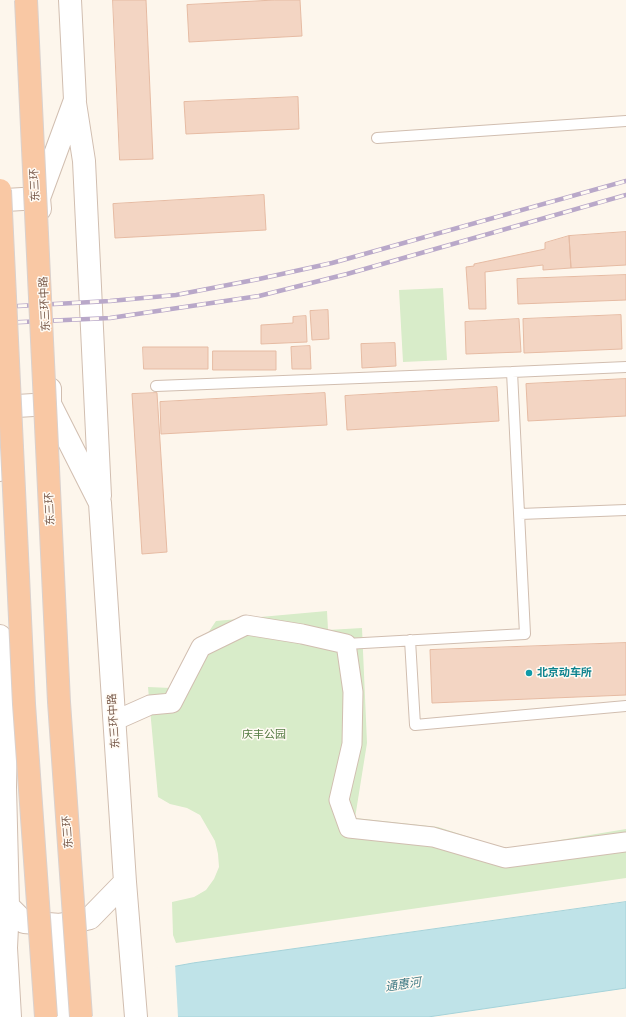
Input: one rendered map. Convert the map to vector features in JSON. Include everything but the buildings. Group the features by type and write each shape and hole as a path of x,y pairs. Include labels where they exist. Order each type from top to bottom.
{"highway":[{"name":"东三环","path":"26,0 59,702 81,1017"},
{"path":"3,195 24,704 46,1017"}],"street":[{"name":"东三环中路","path":"70,0 75,100 84,161 100,503 125,882 136,1017"},
{"name":"东三环中路","path":"75,100 39,198 50,404 100,503"},
{"path":"0,470 18,406 3,195 39,198"},
{"path":"18,406 50,404"},
{"path":"124,717 150,705 172,703 201,647 246,625 346,644 353,692 352,744 339,800 349,828 432,837 505,858 626,842"},
{"path":"0,636 2,677 7,699 5,786 8,906 6,948 10,1017"},
{"path":"8,906 24,922 61,934 90,918 125,882"},
{"path":"61,934 66,1017"}],"lane":[{"path":"377,138 626,121"},
{"path":"156,386 626,367"},
{"path":"346,644 525,634 512,372"},
{"path":"520,514 626,510"},
{"path":"410,640 415,725 626,706"}],"green space":[{"path":"443,288 447,360 403,362 399,290"},
{"name":"庆丰公园","path":"327,611 328,630 362,628 367,743 355,818 438,827 506,849 626,829 626,878 176,943 173,935 172,902 194,897 206,890 214,879 219,867 218,854 215,841 200,815 187,808 170,804 158,797 148,687 171,688 216,621"}],"water":[{"name":"通惠河","path":"626,902 626,988 428,1017 0,1017 0,998 193,963"}],"pier":[{"path":"175,964 178,1017 0,1017 0,995"}],"railway":[{"path":"0,307 110,301 176,295 259,279 332,263 626,181"},
{"path":"0,323 110,318 259,296 347,274 626,195"}],"place":[{"name":"北京动车所","path":"529,673"}]}
